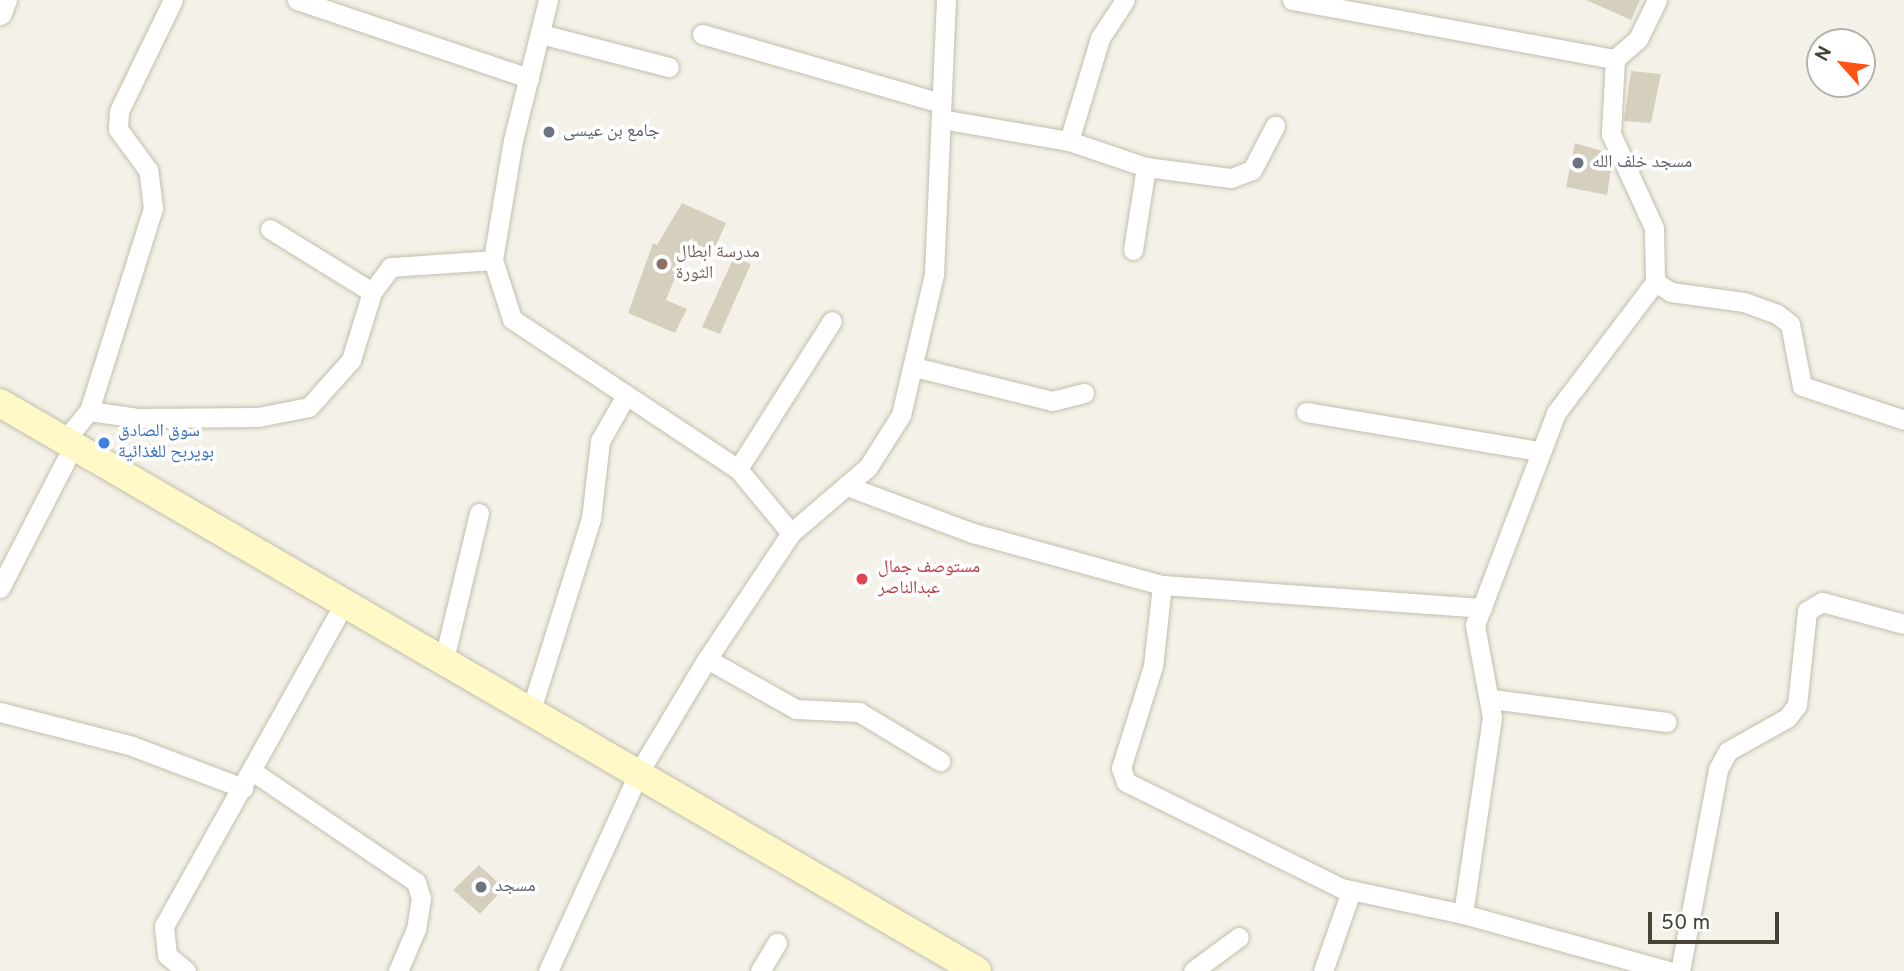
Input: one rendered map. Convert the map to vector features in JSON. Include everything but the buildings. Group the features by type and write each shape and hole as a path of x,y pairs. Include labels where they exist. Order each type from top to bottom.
{"main road":[{"path":"0,403 66,450 337,617 977,971"},
{"path":"0,422 66,450 444,659 531,710 635,780 941,971"}],"street":[{"path":"0,13 5,0"},
{"path":"0,588 66,450 89,411 153,208 148,170 118,129 119,111 173,0"},
{"path":"297,0 529,78"},
{"path":"548,0 529,78 493,260 512,319 625,397 738,469 791,533"},
{"path":"548,971 635,780 707,659 791,533 847,486 892,434 914,367 934,274 946,0"},
{"path":"1069,141 1100,38 1125,0"},
{"path":"1292,0 1615,59"},
{"path":"1463,914 1492,699 1475,639 1482,608 1539,451 1556,413 1655,282 1654,228 1611,134 1615,59 1638,39 1657,0"},
{"path":"541,34 669,67"},
{"path":"702,34 941,111 1069,141 1146,167 1243,177 1275,126"},
{"path":"1133,250 1146,167"},
{"path":"270,229 372,292"},
{"path":"89,411 138,418 258,418 309,407 351,360 372,292 401,263 493,260"},
{"path":"1655,282 1671,292 1744,302 1777,314 1790,324 1802,386 1904,420"},
{"path":"738,469 832,321"},
{"path":"914,367 1052,401 1084,393"},
{"path":"531,710 583,551 600,441 625,397"},
{"path":"1306,412 1539,451"},
{"path":"847,486 974,533 1162,585 1482,608"},
{"path":"444,659 480,513"},
{"path":"1162,585 1153,666 1121,777 1276,859 1351,891 1463,914 1668,971"},
{"path":"1680,971 1718,769 1728,751 1787,718 1797,705 1807,611 1822,603 1904,624"},
{"path":"186,971 167,955 164,926 337,617"},
{"path":"707,659 796,709 859,712 940,761"},
{"path":"1492,699 1666,722"},
{"path":"0,712 247,779 416,882 421,898 416,929 398,971"},
{"path":"1323,971 1351,891"},
{"path":"1193,971 1238,937"},
{"path":"760,971 777,943"}],"place":[{"name":"جامع بن عيسى","path":"549,132"},
{"name":"مسجد خلف الله","path":"1578,163"},
{"name":"مدرسة ابطال الثورة","path":"662,264"},
{"name":"سوق الصادق بويربح للغذائية","path":"104,443"},
{"name":"مستوصف جمال عبدالناصر","path":"862,579"},
{"name":"مسجد","path":"481,887"}]}
